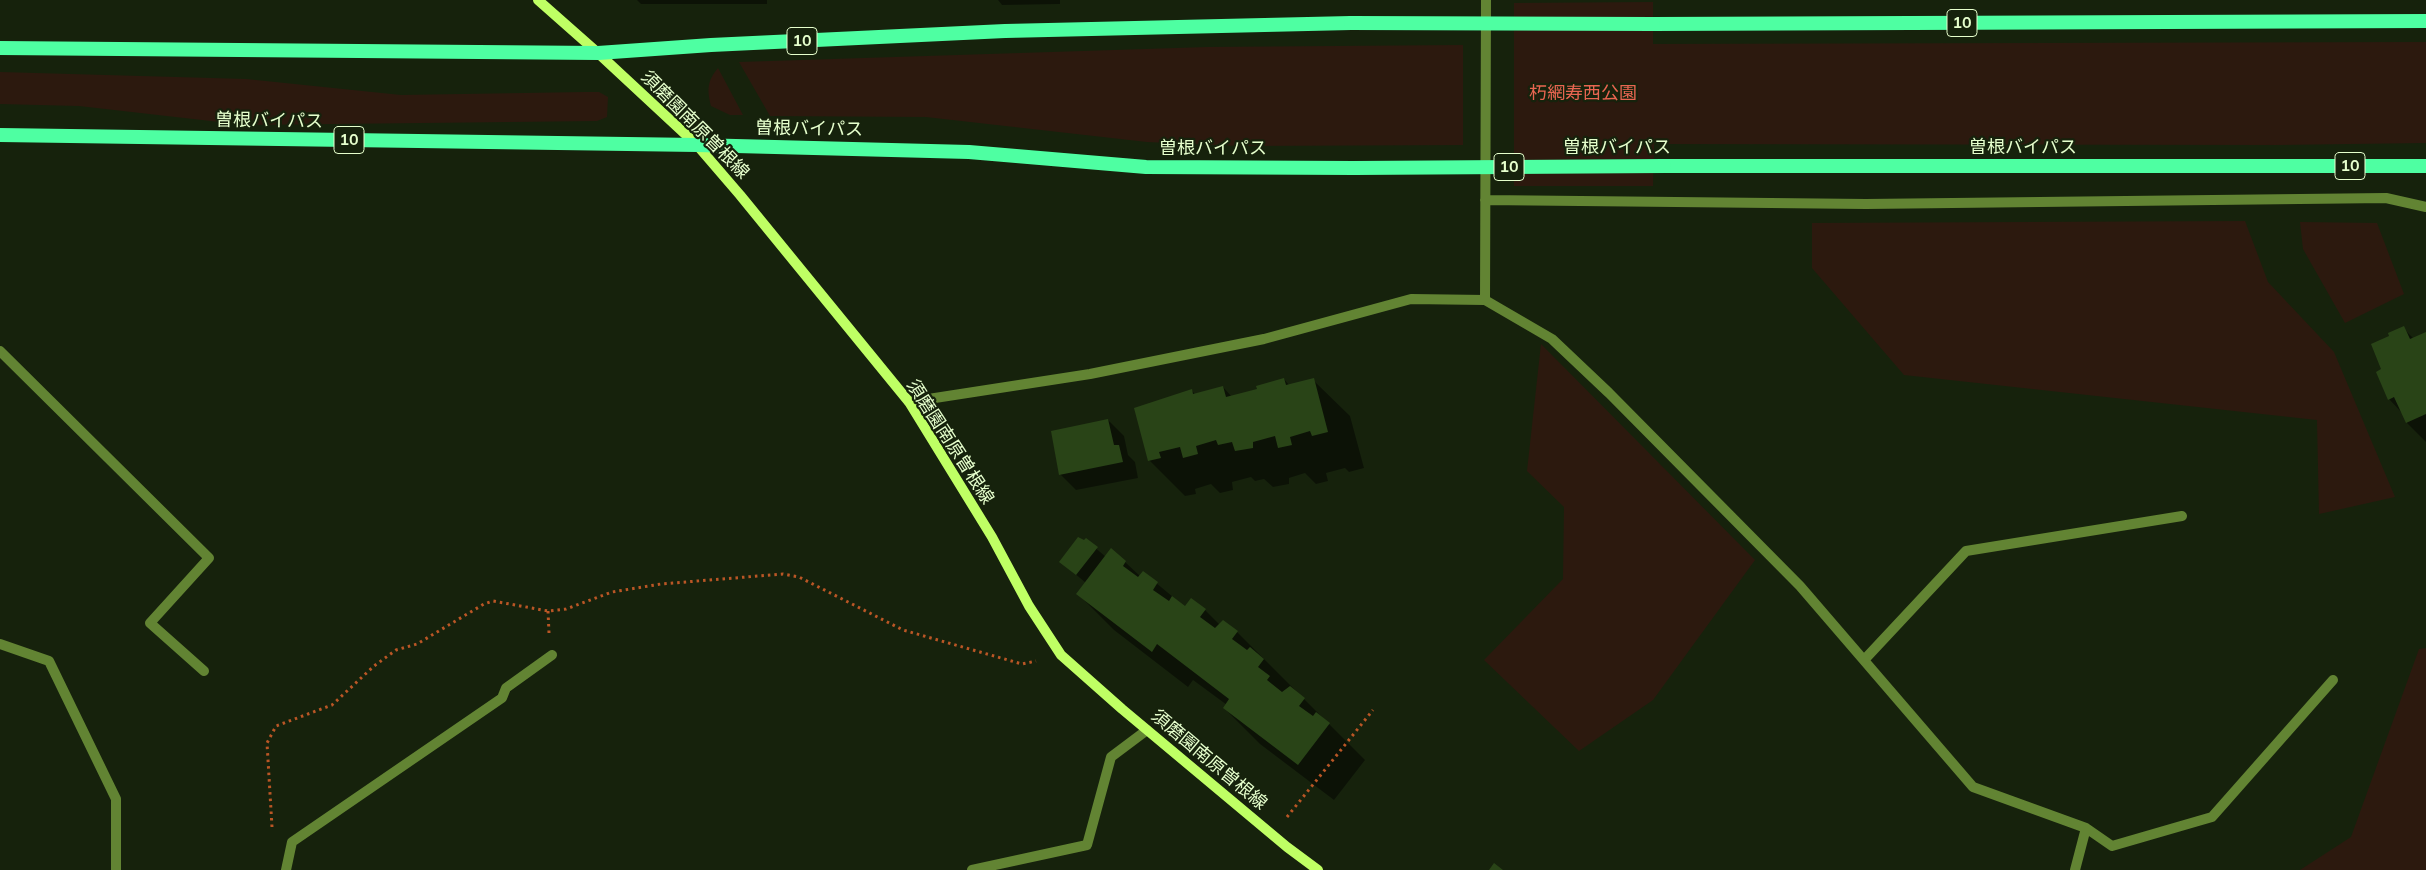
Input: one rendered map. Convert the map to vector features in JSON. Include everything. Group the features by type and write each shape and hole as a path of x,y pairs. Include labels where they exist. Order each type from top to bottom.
{"highway":[{"name":"10","path":"0,48 598,53 710,45 1005,31 1351,23 1653,24 2426,21"},
{"name":"曽根バイパス","path":"0,135 697,145 969,152 1146,167 2426,166"}],"main road":[{"name":"須磨園南原曽根線","path":"538,0 697,145 909,402 992,537 1029,606 1061,655 1147,730 1318,870"}],"street":[{"path":"1485,300 1486,0"},
{"path":"1485,200 1866,204 2386,198 2426,207"},
{"path":"909,402 1090,374 1264,339 1411,299 1485,300 1552,339 1609,393 1800,586 1865,659 1973,787 2086,828 2112,846 2212,817 2333,680"},
{"path":"0,350 208,558 150,623 204,671"},
{"path":"1865,659 1966,551 2182,516"},
{"path":"0,644 49,661 116,799 116,870"},
{"path":"286,870 292,842 502,698 506,688 552,655"},
{"path":"972,870 1087,846 1111,757 1147,730"},
{"path":"2075,870 2086,828"}],"path":[{"path":"290,854 273,840 266,743 276,726 332,705 374,666 396,650 417,644 492,601 548,611 566,609 612,592 651,586 783,574 799,577 903,630 1022,664 1061,655"},
{"path":"1273,835 1373,710"}],"green space":[{"name":"朽網寿西公園","path":"1653,2 1653,44 2426,42 2426,143 2276,145 1654,144 1653,186 1514,186 1514,3"},
{"path":"1463,45 1463,145 1240,146 1147,142 926,117 770,116 739,62 1208,47"},
{"path":"718,68 743,115 730,115 711,106 709,86"},
{"path":"0,72 246,79 401,95 599,92 608,97 607,117 597,121 246,125 79,106 0,104"},
{"path":"2245,221 2268,282 2334,352 2395,497 2319,514 2317,420 1904,375 1812,268 1812,223"},
{"path":"2300,222 2377,223 2404,294 2345,323 2303,249"},
{"path":"1541,344 1755,560 1653,700 1579,751 1484,660 1563,579 1564,507 1527,471"},
{"path":"2426,648 2426,870 2300,870 2351,837 2419,649"}],"building":[{"path":"2404,326 2410,339 2426,332 2426,414 2406,423 2394,397 2388,400 2376,372 2381,369 2371,344 2389,336 2388,333"},
{"path":"1284,378 1286,385 1314,378 1328,432 1312,436 1310,431 1290,437 1292,445 1278,448 1275,436 1253,442 1253,448 1235,451 1232,442 1218,445 1216,440 1196,446 1198,454 1183,458 1180,447 1159,452 1161,458 1148,461 1134,408 1192,389 1193,394 1223,386 1226,397 1257,389 1256,386"},
{"path":"1108,419 1114,445 1119,445 1123,462 1059,475 1051,431"},
{"path":"1078,537 1084,540 1086,538 1098,547 1076,575 1059,562"},
{"path":"1111,548 1126,561 1123,566 1138,577 1143,571 1158,582 1153,590 1169,601 1172,596 1185,606 1191,598 1206,609 1200,617 1215,628 1223,620 1238,631 1232,639 1247,650 1250,647 1264,659 1258,667 1270,676 1267,680 1282,692 1290,686 1305,698 1299,706 1313,716 1316,712 1330,723 1298,765 1223,708 1229,699 1157,644 1152,652 1076,594"},
{"path":"1494,863 1503,870 1489,870"}]}
